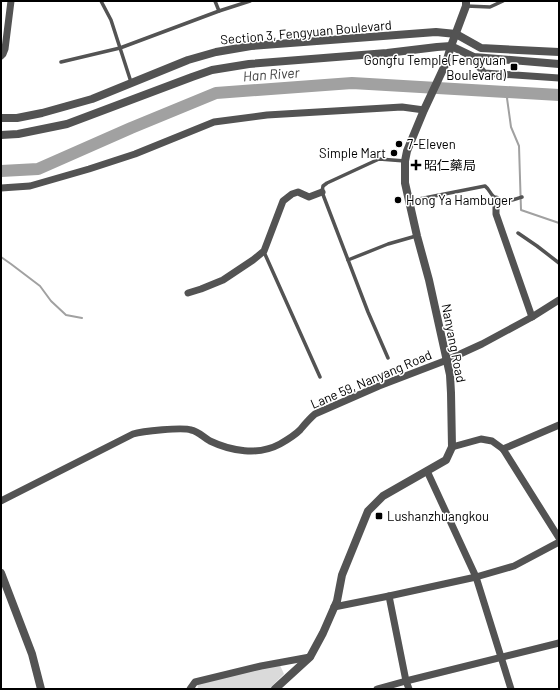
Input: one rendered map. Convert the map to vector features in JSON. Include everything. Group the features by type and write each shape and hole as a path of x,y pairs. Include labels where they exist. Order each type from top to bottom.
{"street":[{"path":"1,56 5,49 11,1"},
{"path":"466,3 451,46 474,57 559,64"},
{"name":"Section 3, Fengyuan Boulevard","path":"1,118 17,118 42,113 92,99 188,60 216,52 250,46 436,32 456,34"},
{"path":"456,34 481,48 559,52"},
{"name":"Section 3, Fengyuan Boulevard","path":"1,135 18,134 67,124 212,70 249,64 387,53 438,46 451,46"},
{"name":"Nanyang Road","path":"451,46 446,63 407,151 405,161 405,183 429,280 450,375 452,447"},
{"path":"474,57 476,64 484,73 559,78"},
{"path":"1,188 30,186 89,169 135,154 214,122 275,114 402,107 425,108"},
{"path":"188,293 223,280 253,260 264,250 283,202 292,194 298,192 309,197 322,192"},
{"path":"496,199 496,214 532,317"},
{"name":"Lane 59, Nanyang Road","path":"1,501 133,434 141,432 183,429 192,430 209,440 228,448 242,451 269,449 290,438 315,414 379,386 447,360 482,344 532,317 559,300"},
{"path":"503,449 559,425"},
{"path":"276,689 310,657 323,633 337,601 342,575 368,511 383,496 446,460 452,447 481,439 492,441 503,449 559,538"},
{"path":"427,471 476,577 512,689"},
{"path":"334,607 476,577 514,566 559,542"},
{"path":"1,573 32,654 41,689"},
{"path":"388,596 409,689"},
{"path":"377,689 559,643"},
{"path":"190,689 195,682 261,666 310,657"}],"lane":[{"path":"101,1 111,20 131,83"},
{"path":"215,1 219,11"},
{"path":"61,62 120,48 250,1"},
{"path":"466,3 490,7 503,1"},
{"path":"388,358 368,312 322,192 323,186 327,182 379,159 405,161"},
{"path":"410,201 485,186 489,188 492,195 496,199 510,201 522,197"},
{"path":"518,233 559,263"},
{"path":"348,260 388,244 417,236"},
{"path":"264,250 320,376"}],"shaded area":[{"path":"279,663 284,674 272,686 271,689 198,689 197,683"}],"waterway":[{"name":"Han River","path":"1,171 38,169 216,93 352,83 559,95"},
{"path":"506,91 511,127 519,146 521,210 559,223"},
{"path":"1,257 40,286 51,301 66,315 82,318"}],"place":[{"name":"Gongfu Temple(Fengyuan Boulevard)","path":"514,67"},
{"name":"7-Eleven","path":"399,144"},
{"name":"Simple Mart","path":"394,153"},
{"name":"昭仁藥局","path":"416,165"},
{"name":"Hong Ya Hambuger","path":"398,200"},
{"name":"Lushanzhuangkou","path":"379,516"}]}
